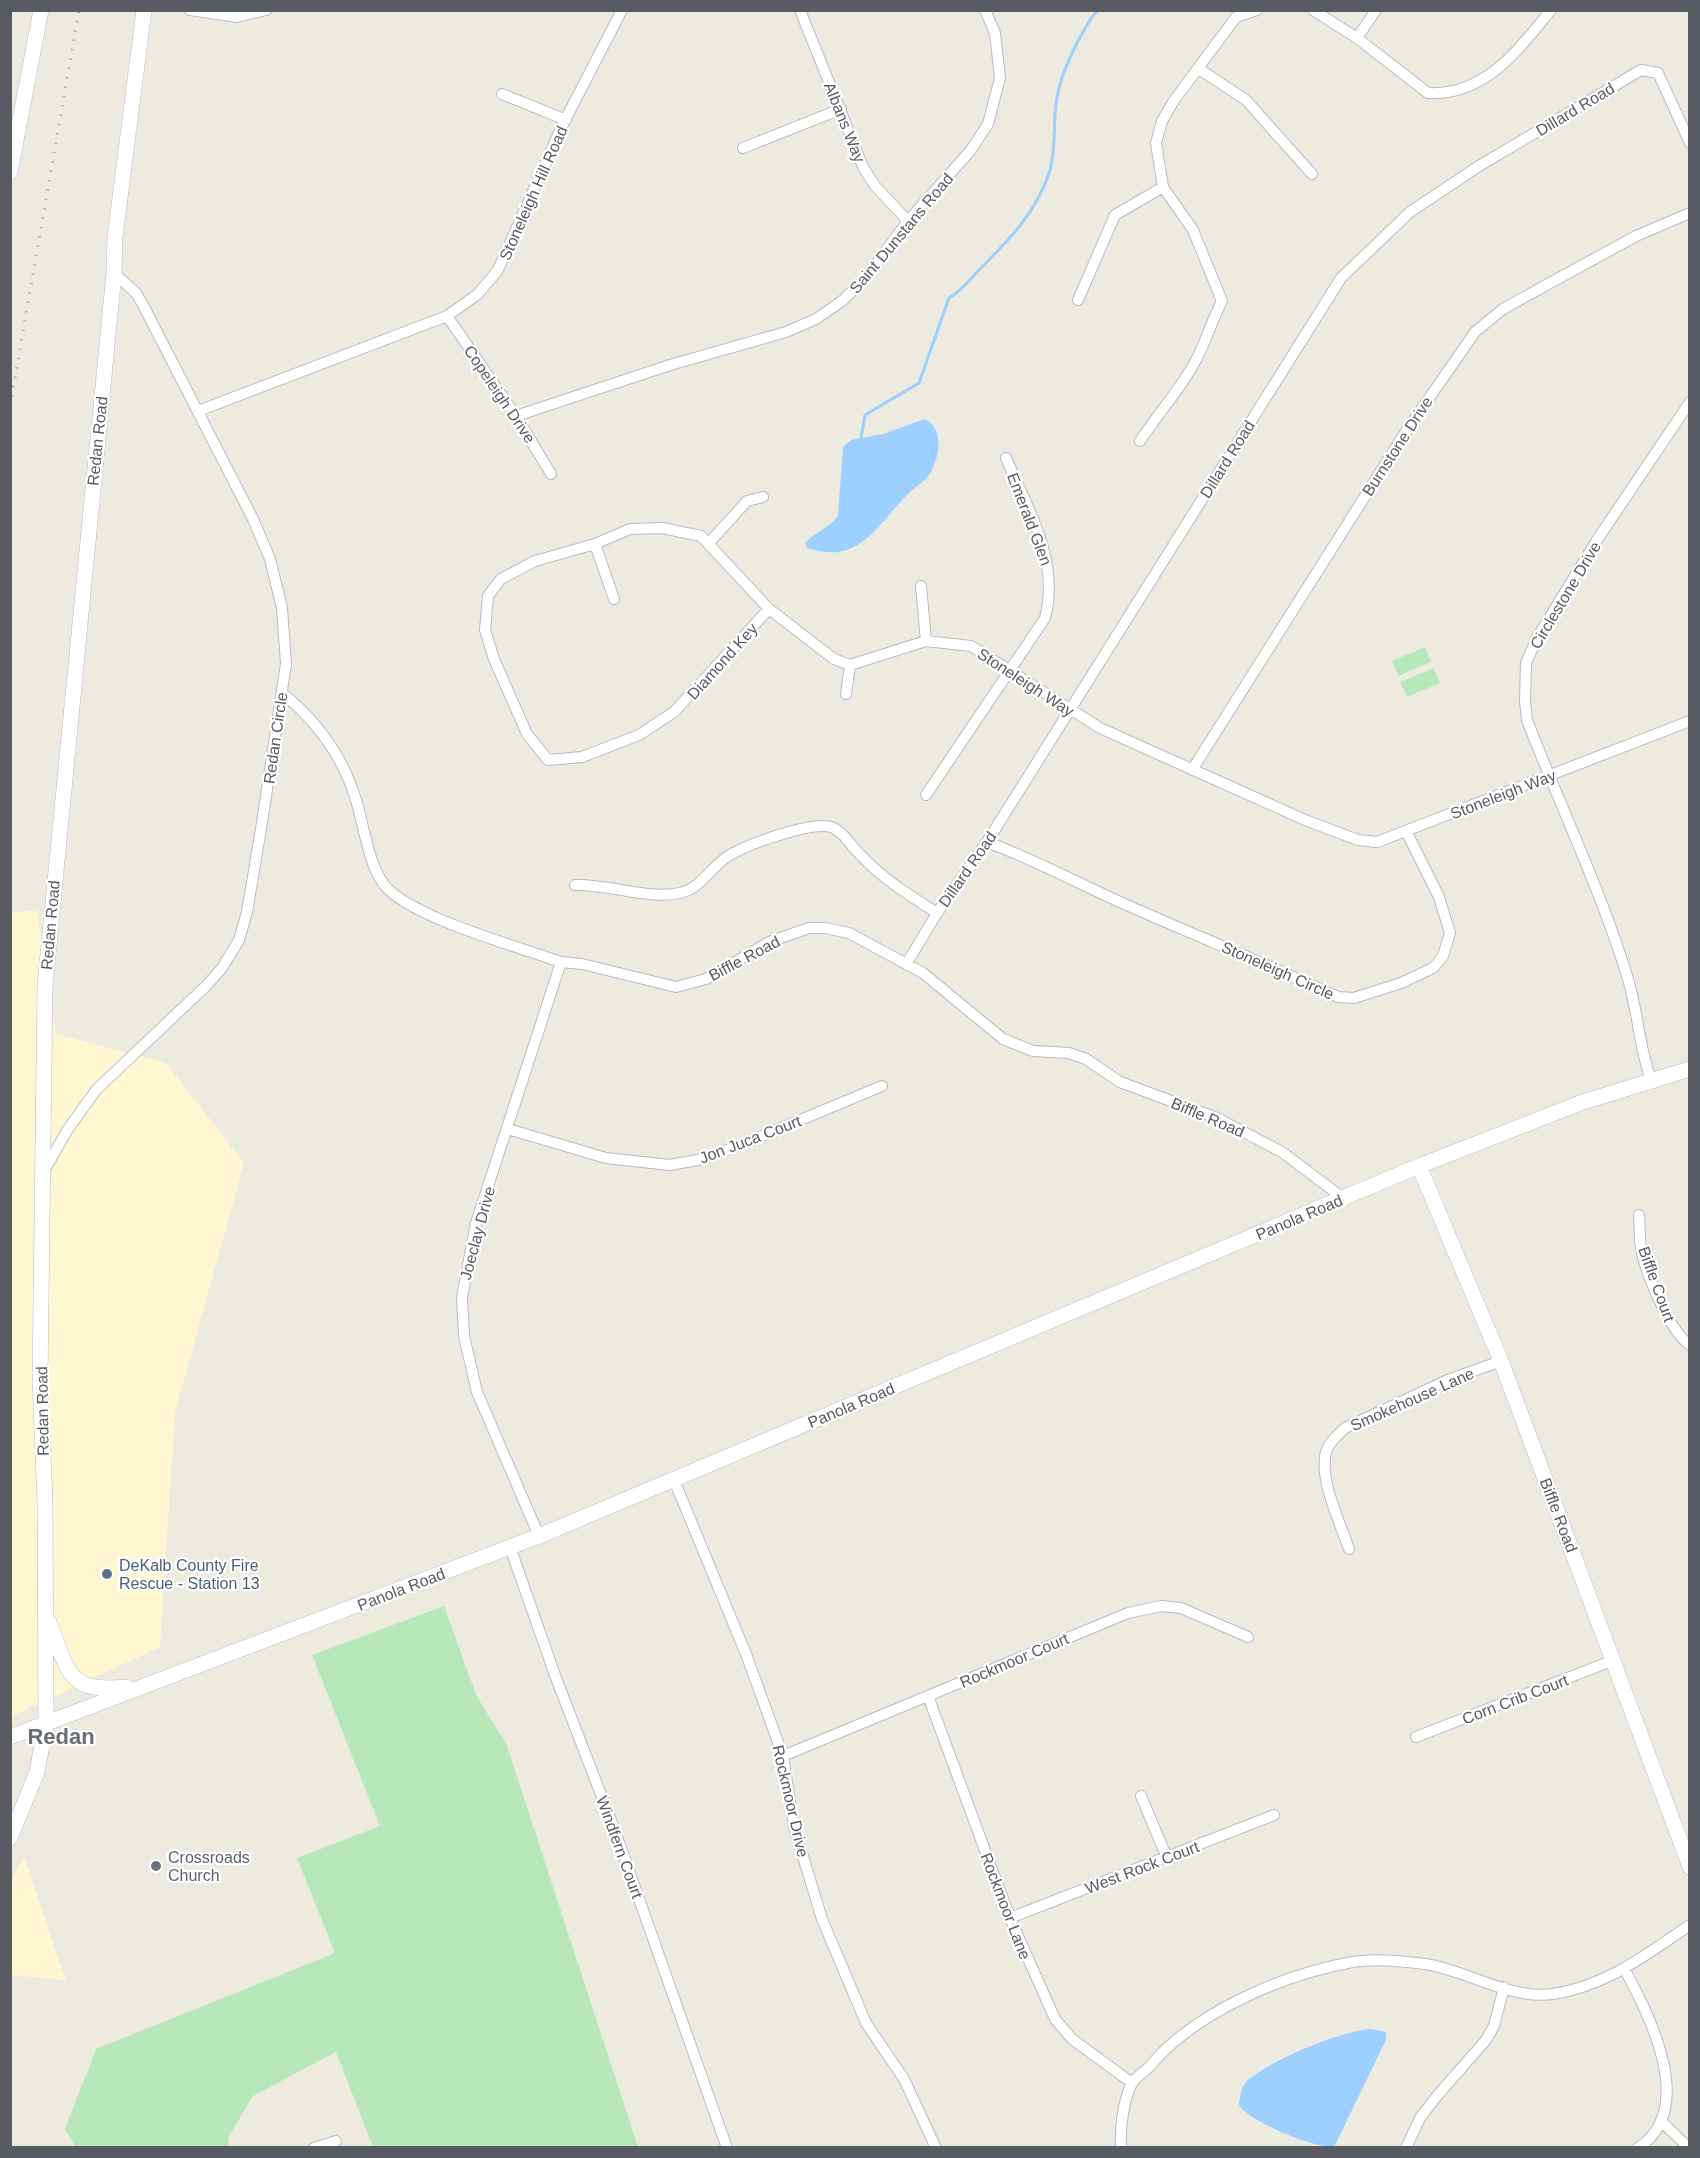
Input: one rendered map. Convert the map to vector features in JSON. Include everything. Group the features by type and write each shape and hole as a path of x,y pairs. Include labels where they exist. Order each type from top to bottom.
{"main road":[{"path":"10,172 40,10"},
{"name":"Redan Road","path":"10,1838 37,1772 46,1723 46,1615 40,1380 45,985 114,273 117,215 144,10"},
{"name":"Panola Road","path":"10,1737 539,1536 1419,1166 1583,1102 1689,1070"},
{"name":"Biffle Road","path":"1419,1166 1501,1361 1689,1867"},
{"path":"46,1615 72,1676 82,1685 109,1689 155,1682"}],"street":[{"path":"190,10 237,17 266,10"},
{"name":"Stoneleigh Hill Road","path":"198,411 447,316 478,294 498,270 566,120 622,10"},
{"name":"Albans Way","path":"800,10 863,167 875,186 908,221"},
{"name":"Saint Dunstans Road","path":"516,416 808,322 842,301 864,280 908,221 980,138 994,109 1000,78 1000,57 995,33 986,10"},
{"path":"1140,441 1186,378 1201,351 1209,324 1222,301 1193,230 1163,187 1156,143 1162,121 1173,102 1236,17 1257,10"},
{"path":"1313,10 1357,38 1428,93 1441,94 1472,85 1497,71 1512,58 1551,10"},
{"path":"1357,38 1376,10"},
{"path":"1199,69 1246,100 1312,174"},
{"name":"Dillard Road","path":"907,963 937,913 987,842 1341,278 1410,212 1479,166 1641,70 1658,73 1689,143"},
{"path":"502,94 566,120"},
{"path":"743,148 841,109"},
{"path":"1078,300 1115,215 1163,187"},
{"name":"Burnstone Drive","path":"1192,770 1405,433 1475,332 1503,309 1636,236 1689,213"},
{"name":"Redan Circle","path":"44,1171 68,1129 97,1089 206,986 222,968 239,940 247,912 286,664 285,631 270,559 253,519 142,303 136,293 114,273"},
{"name":"Copeleigh Drive","path":"447,316 516,416 551,474"},
{"name":"Circlestone Drive","path":"1651,1080 1644,1061 1628,980 1592,876 1548,776 1527,720 1526,663 1537,638 1598,540 1689,402"},
{"name":"Emerald Glen","path":"926,795 1045,618 1050,597 1050,573 1039,532 1006,458"},
{"path":"709,543 747,501 763,497"},
{"path":"614,599 595,544 630,529 662,528 701,536 769,609 834,659 850,664 846,694"},
{"name":"Diamond Key","path":"595,544 535,561 501,579 489,596 485,630 512,704 527,734 548,760 582,757 639,735 674,712 769,609"},
{"path":"921,585 926,641"},
{"name":"Stoneleigh Way","path":"850,664 926,641 971,646 1008,672 1100,728 1192,770 1358,840 1377,842 1689,721"},
{"name":"Biffle Road","path":"282,693 306,713 326,737 341,765 356,798 371,856 386,888 426,913 561,962 582,964 676,987 706,979 769,942 809,928 825,928 849,933 907,963 939,984 1003,1039 1032,1051 1069,1053 1086,1059 1120,1082 1217,1118 1282,1152 1343,1198"},
{"path":"575,885 599,884 656,895 682,893 699,884 729,855 803,826 831,827 842,833 874,871 937,913"},
{"name":"Stoneleigh Circle","path":"987,842 1033,859 1128,905 1338,997 1354,998 1433,968 1445,948 1450,933 1439,897 1406,831"},
{"name":"Joeclay Drive","path":"539,1536 477,1392 464,1336 462,1297 476,1223 561,962"},
{"name":"Jon Juca Court","path":"508,1129 606,1158 670,1165 703,1159 882,1086"},
{"name":"Biffle Court","path":"1639,1215 1641,1250 1669,1323 1680,1339 1689,1345"},
{"name":"Smokehouse Lane","path":"1349,1548 1324,1474 1327,1449 1334,1438 1345,1428 1448,1380 1501,1361"},
{"name":"Rockmoor Drive","path":"674,1479 746,1654 783,1756 794,1827 822,1919 866,2022 904,2079 936,2148"},
{"name":"Windfern Court","path":"510,1547 556,1678 614,1828 727,2148"},
{"name":"Rockmoor Court","path":"783,1756 1128,1613 1161,1606 1181,1608 1248,1637"},
{"name":"Corn Crib Court","path":"1416,1737 1614,1660"},
{"name":"Rockmoor Lane","path":"928,1696 1010,1918 1055,2019 1072,2039 1131,2083"},
{"path":"1141,1796 1167,1858"},
{"name":"West Rock Court","path":"1010,1918 1274,1815"},
{"path":"1121,2148 1124,2111 1131,2083 1163,2050 1211,2016 1257,1991 1322,1969 1355,1961 1427,1964 1523,1993 1551,1994 1588,1986 1624,1970 1689,1925"},
{"path":"1624,1970 1648,2013 1663,2058 1667,2090 1660,2121 1649,2141 1638,2148"},
{"path":"1406,2148 1420,2118 1430,2104 1486,2040 1494,2026 1504,1987"},
{"path":"1660,2121 1689,2148"},
{"path":"314,2148 336,2141"}],"shaded area":[{"path":"37,911 56,1034 166,1063 244,1163 175,1412 160,1647 14,1715 11,1729 10,912"},
{"path":"24,1857 66,1980 11,1975 11,1879"}],"green space":[{"path":"1425,647 1431,662 1398,676 1392,661"},
{"path":"1434,668 1440,683 1407,697 1400,682"},
{"path":"444,1606 477,1697 506,1743 638,2147 373,2147 336,2052 253,2096 228,2138 229,2147 76,2147 65,2129 96,2049 335,1953 297,1858 380,1826 312,1655"}],"water":[{"path":"925,419 931,423 938,435 938,450 927,478 908,494 879,527 862,542 843,551 834,552 807,548 805,543 838,516 843,447 851,440 883,434"},
{"path":"1371,2029 1386,2032 1386,2040 1334,2147 1312,2143 1283,2133 1245,2112 1239,2105 1241,2091 1246,2082 1274,2063 1307,2047 1342,2035"}],"waterway":[{"path":"861,438 865,415 919,383 949,298 962,289 1011,236 1038,199 1052,163 1057,95 1062,77 1078,41 1098,10"}],"railway":[{"path":"10,406 79,10"}],"place":[{"name":"DeKalb County Fire Rescue - Station 13","path":"107,1574"},
{"name":"Crossroads Church","path":"156,1866"}],"district":[{"name":"Redan","path":"61,1736"}]}
